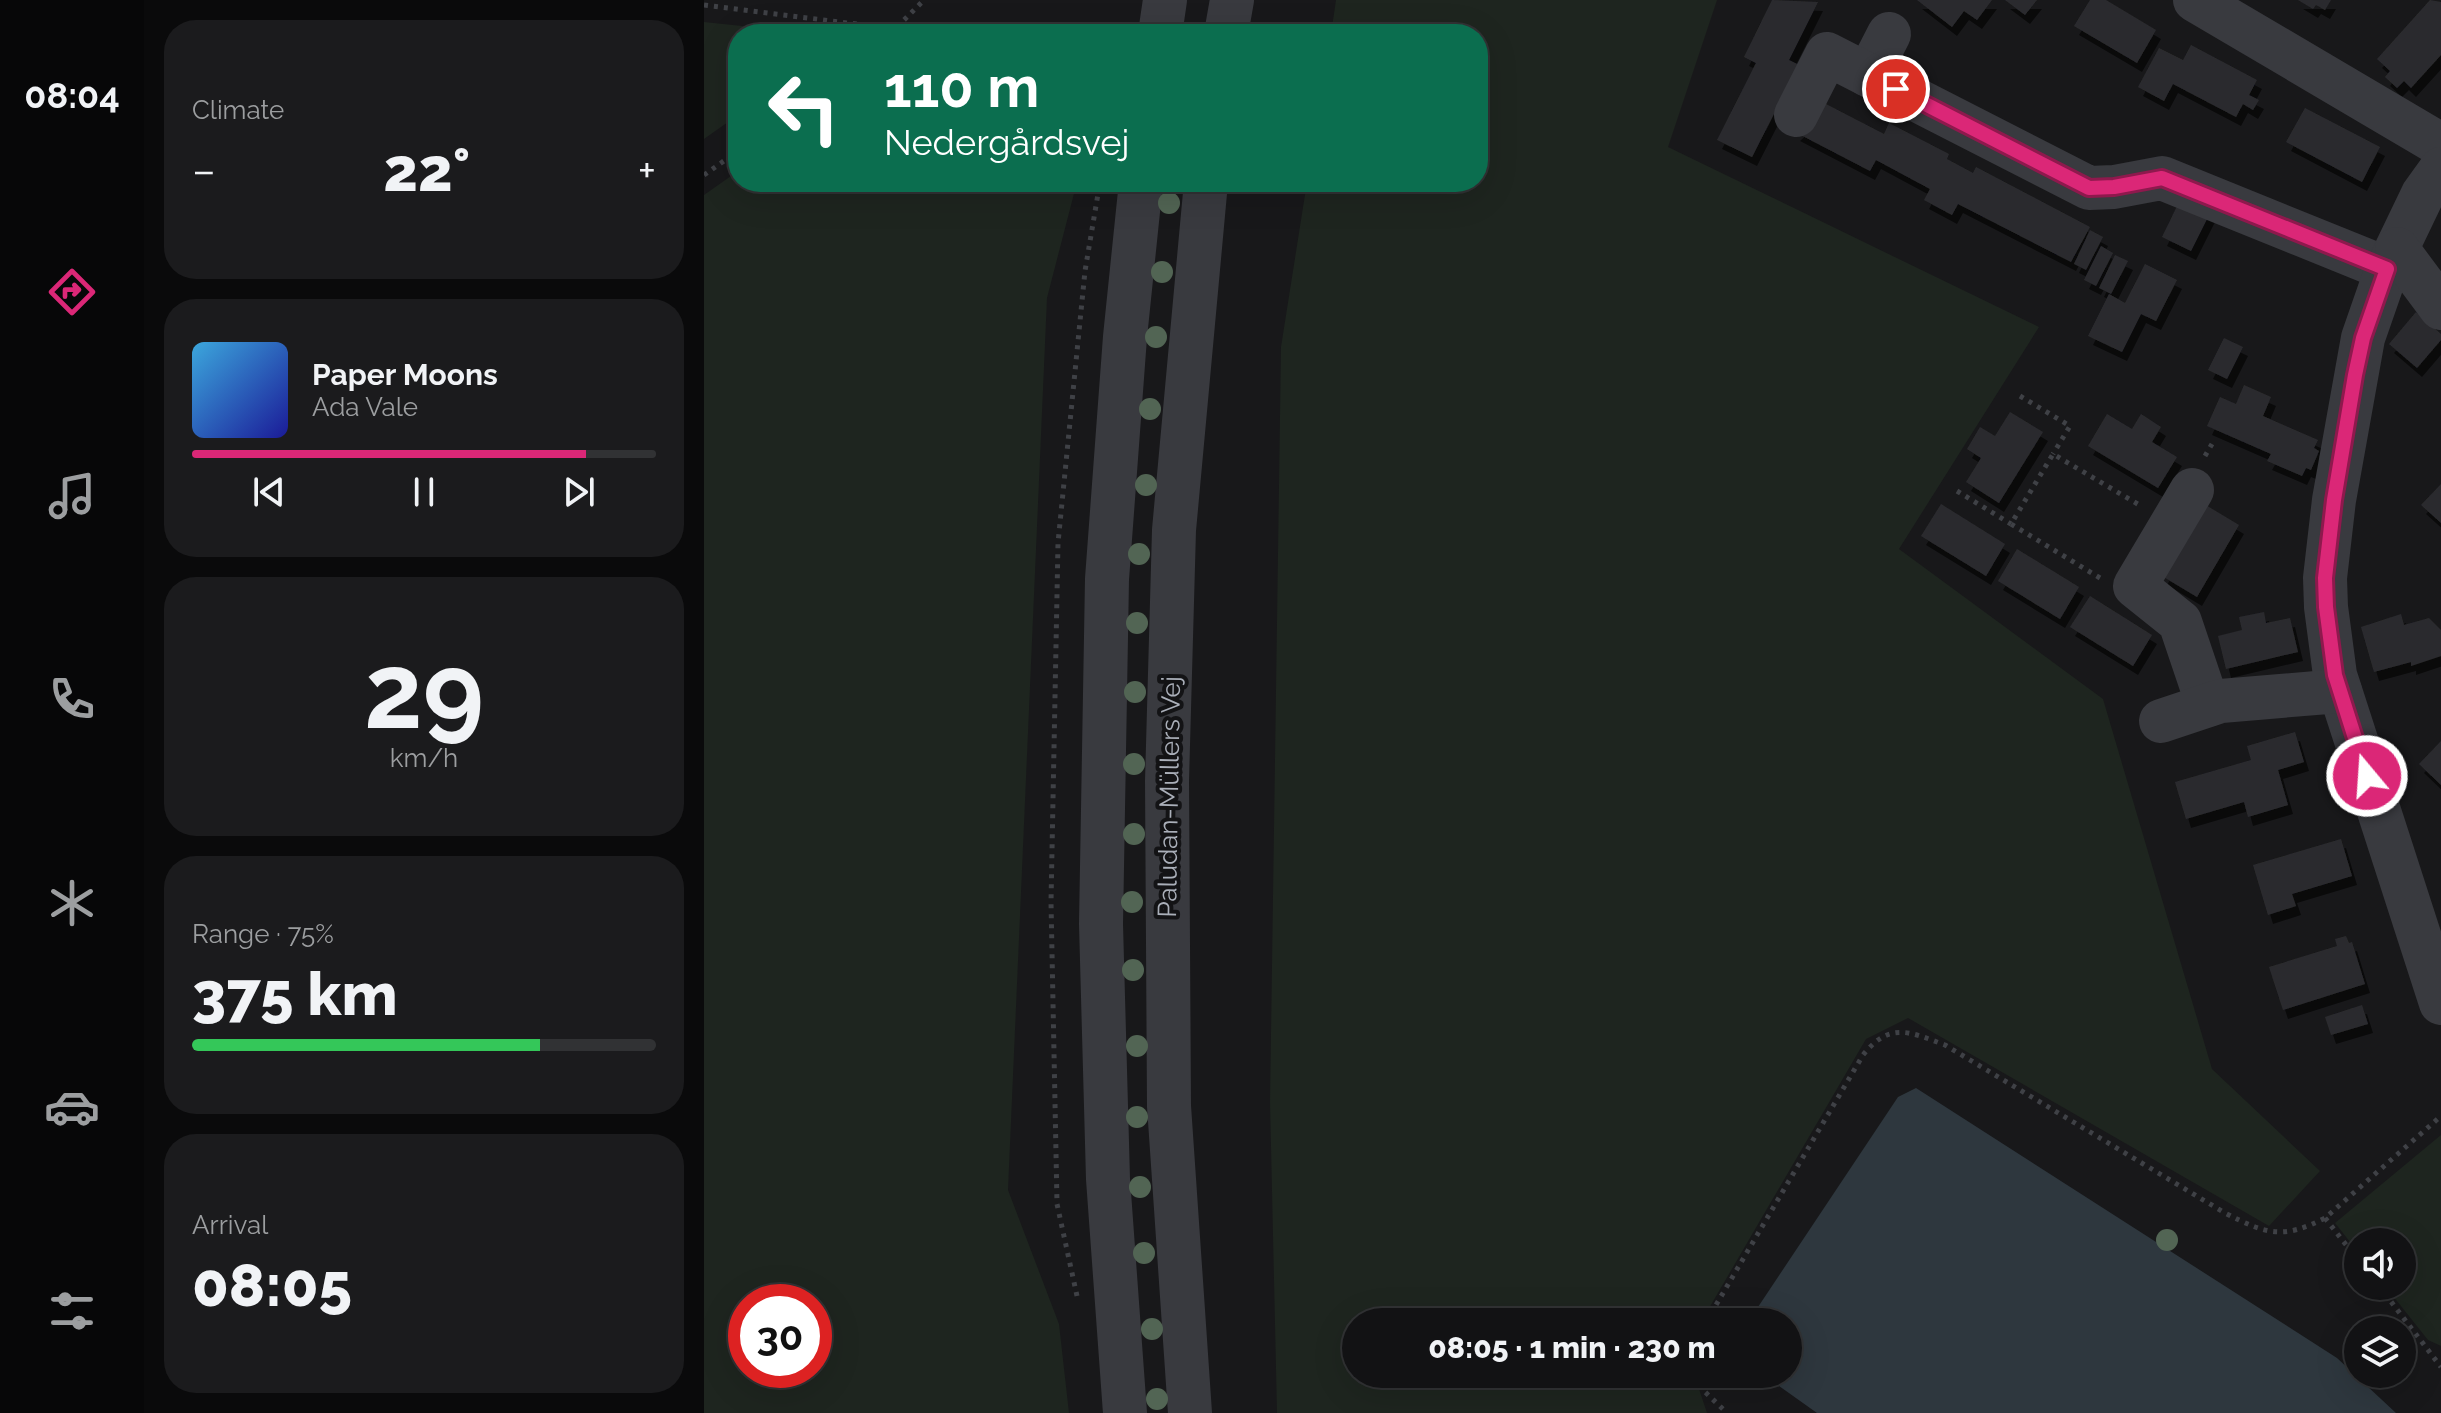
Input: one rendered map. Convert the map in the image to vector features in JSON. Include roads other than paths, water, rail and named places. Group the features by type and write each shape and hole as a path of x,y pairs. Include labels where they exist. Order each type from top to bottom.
{"street":[{"path":"1161,24 1165,0"},
{"path":"1228,24 1232,0"},
{"path":"2195,0 2441,145"},
{"path":"1868,75 1889,34"},
{"path":"1796,115 1827,54 2089,188 2114,187 2162,178 2392,259 2441,308"},
{"path":"2441,169 2423,194 2392,259 2363,338 2334,500 2325,578 2335,675 2441,1003"},
{"path":"1125,1413 1108,1179 1101,924 1107,579 1125,337 1140,192"},
{"name":"Paludan-Müllers Vej","path":"1190,1413 1169,1106 1167,781 1174,530 1205,192"},
{"path":"2182,507 2135,586 2180,622 2208,705"},
{"path":"2161,721 2221,701 2340,691"}]}
